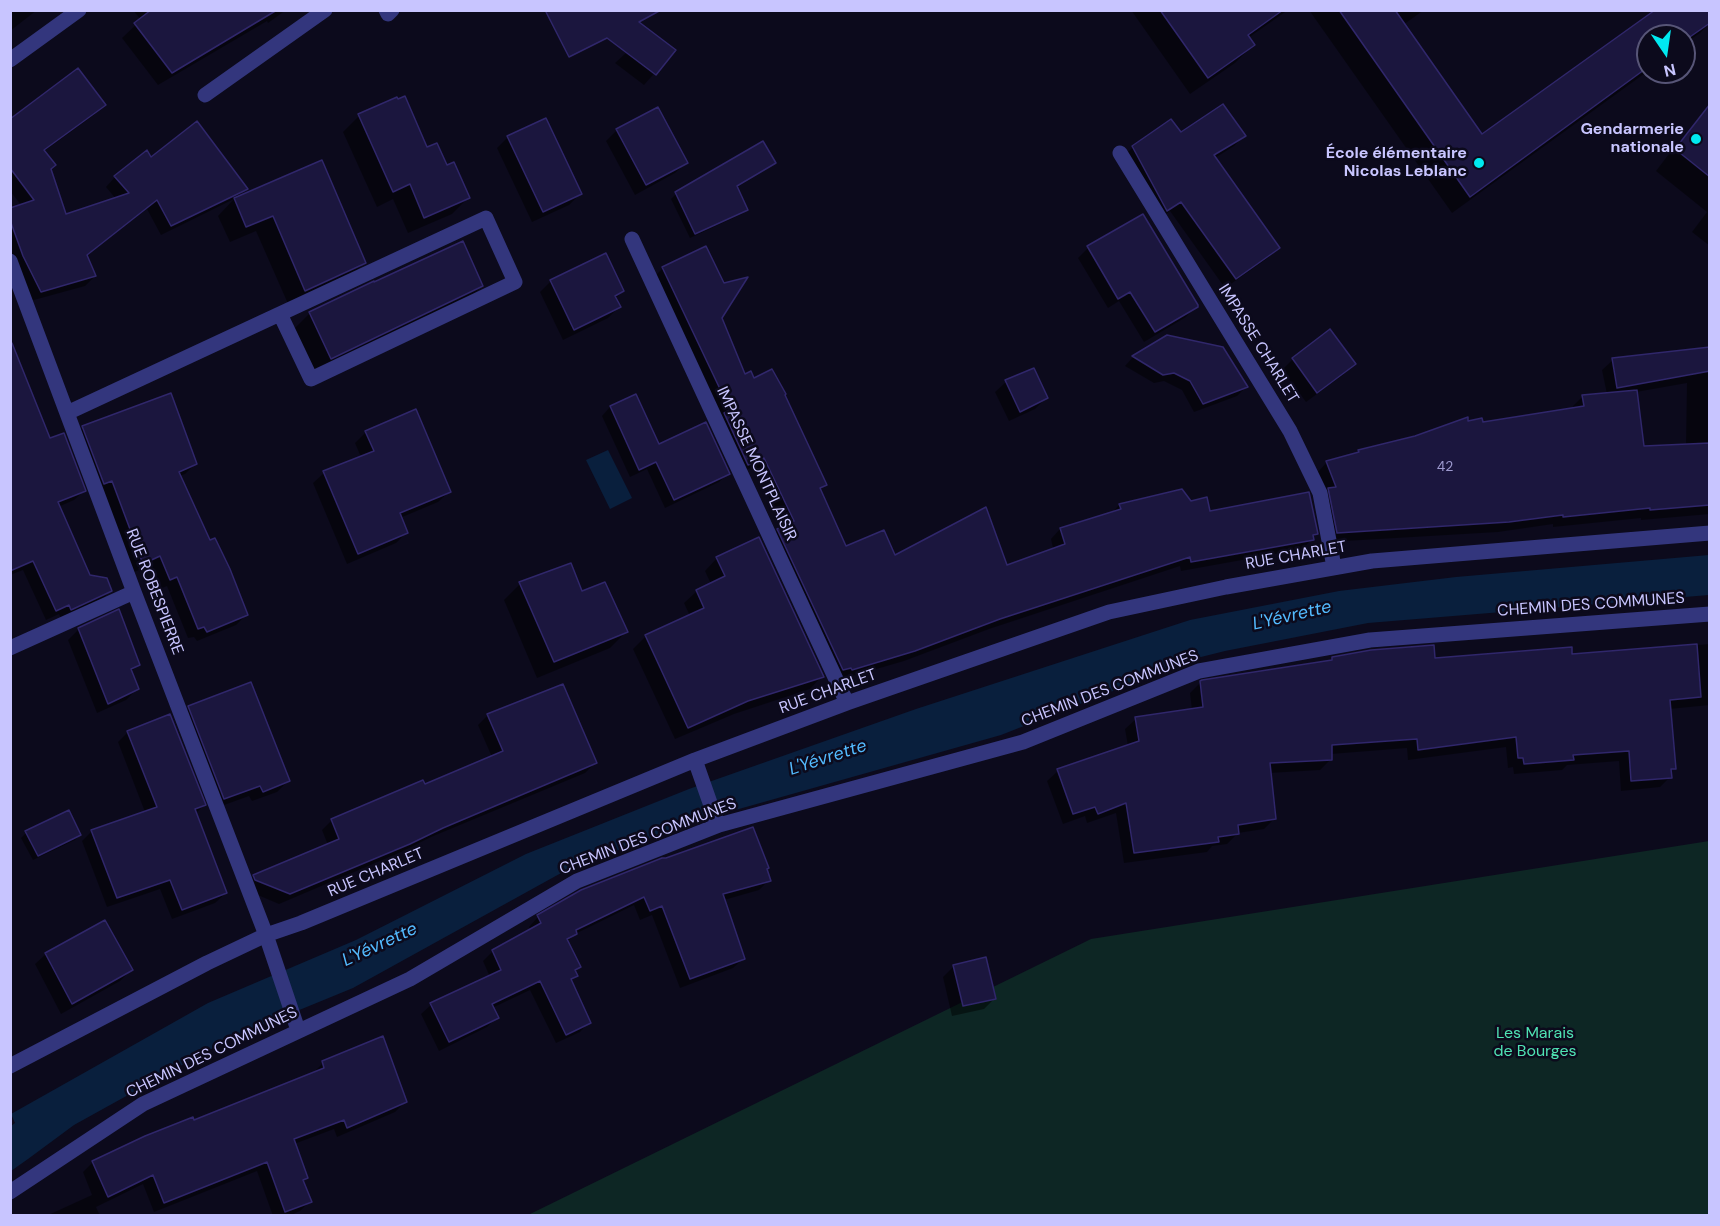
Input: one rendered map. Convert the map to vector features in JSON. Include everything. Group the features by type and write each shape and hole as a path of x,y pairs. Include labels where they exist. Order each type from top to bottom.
{"street":[{"path":"10,60 79,10"},
{"path":"205,94 325,10"},
{"path":"386,10 388,14 392,10"},
{"name":"IMPASSE CHARLET","path":"1120,153 1290,431 1320,493 1334,567"},
{"path":"67,413 486,218 516,282 311,379 280,314"},
{"name":"IMPASSE MONTPLAISIR","path":"632,239 847,703"},
{"name":"RUE ROBESPIERRE","path":"10,261 266,935 296,1024"},
{"name":"RUE CHARLET","path":"10,1066 207,963 266,935 698,767 847,703 1109,612 1226,587 1372,561 1710,533"},
{"path":"10,648 134,592"},
{"name":"CHEMIN DES COMMUNES","path":"10,1192 143,1104 296,1024 410,979 577,881 717,821 1023,742 1199,671 1370,640 1710,614"},
{"path":"698,767 717,821"}],"green space":[{"name":"Les Marais de Bourges","path":"1709,841 1709,1215 526,1216 1091,939"}],"water":[{"path":"608,450 632,498 610,509 586,460"},
{"name":"L'Yévrette","path":"1709,555 1709,595 1368,623 1225,651 1197,658 1001,735 700,820 572,867 353,988 231,1038 74,1125 11,1171 11,1126 15,1123 11,1114 208,1003 356,940 526,854 689,789 916,709 1190,620 1339,591 1456,577"}],"building":[{"path":"151,10 277,10 172,73 134,23"},
{"path":"545,10 661,10 639,22 676,50 656,75 607,38 569,57"},
{"path":"1160,10 1283,10 1248,35 1255,45 1208,78"},
{"path":"1339,10 1395,10 1482,134 1655,10 1710,10 1710,23 1696,33 1696,24 1636,24 1636,76 1470,197"},
{"path":"78,68 106,105 44,150 56,165 51,169 66,214 129,193 114,176 147,150 151,157 197,121 248,189 171,226 157,200 87,255 96,276 41,292 23,256 10,220 10,208 34,200 10,168 10,119"},
{"path":"405,96 427,147 437,143 447,165 454,162 470,198 424,218 410,184 393,192 358,114 397,97 398,99"},
{"path":"1223,104 1246,136 1214,155 1280,248 1236,279 1181,202 1167,211 1132,146 1171,119 1181,132"},
{"name":"Gendarmerie nationale","path":"1710,104 1710,177 1675,149"},
{"path":"658,107 688,163 646,185 616,129"},
{"path":"546,118 582,194 543,212 507,136"},
{"path":"763,141 776,163 737,186 748,210 695,234 675,192"},
{"path":"322,160 366,263 305,291 273,216 246,227 234,198"},
{"path":"1143,214 1198,305 1155,332 1130,292 1118,299 1087,246"},
{"path":"463,241 483,286 331,359 309,312"},
{"path":"706,246 724,283 748,277 722,318 745,374 751,371 754,378 772,369 786,394 827,485 820,488 846,546 884,530 895,555 986,507 1007,565 1065,544 1060,528 1121,509 1119,504 1182,489 1191,501 1207,497 1210,511 1309,492 1318,534 1313,535 1314,540 1191,562 1190,557 1000,619 915,651 852,670 851,668 843,670 777,529 794,521 764,458 748,465 724,413 730,410 662,267"},
{"path":"606,253 624,291 615,296 621,307 574,330 550,280"},
{"path":"1330,329 1356,364 1317,393 1292,358"},
{"path":"1167,335 1223,347 1248,387 1203,404 1190,381 1174,373 1163,375 1132,356"},
{"path":"10,343 12,343 50,438 64,433 86,491 58,502 90,575 107,578 112,591 71,610 69,605 56,611 33,561 10,571"},
{"path":"1710,347 1710,371 1617,388 1612,358"},
{"path":"1034,368 1048,398 1020,412 1005,380"},
{"path":"1637,390 1644,446 1710,443 1710,505 1650,510 1650,508 1563,517 1563,515 1509,522 1337,533 1328,488 1336,487 1326,461 1359,452 1358,450 1415,436 1468,417 1468,421 1482,418 1483,422 1584,406 1582,395"},
{"path":"171,393 197,464 179,472 210,540 215,538 230,569 248,615 207,632 204,627 198,629 177,577 170,580 160,556 143,564 112,481 104,484 82,426"},
{"path":"636,394 659,444 706,422 730,474 674,500 656,462 639,470 610,406"},
{"path":"416,409 451,492 400,513 408,533 358,554 323,471 374,451 365,431"},
{"path":"759,537 824,677 748,701 688,728 645,635 704,608 696,590 725,576 716,557"},
{"path":"571,563 582,591 605,582 628,632 554,662 519,582"},
{"path":"119,609 140,665 131,669 139,689 108,704 78,628"},
{"path":"1697,644 1701,697 1670,700 1676,769 1671,769 1672,778 1631,781 1629,751 1573,755 1574,760 1524,764 1523,758 1518,758 1516,737 1418,750 1417,739 1332,745 1332,760 1270,763 1276,819 1238,825 1239,834 1218,837 1219,842 1134,853 1126,803 1098,814 1095,807 1073,814 1057,769 1139,741 1135,717 1203,707 1200,681 1202,680 1332,660 1332,657 1371,650 1434,645 1435,658 1572,647 1572,654"},
{"path":"251,682 290,781 263,792 260,786 224,799 188,706"},
{"path":"563,684 597,763 290,894 255,880 253,875 339,839 331,819 423,780 425,784 503,751 487,714"},
{"path":"170,714 206,805 195,809 227,893 182,910 170,880 117,898 91,830 157,807 127,731"},
{"path":"69,810 81,835 38,856 25,831"},
{"path":"753,827 769,868 767,869 771,881 723,894 745,959 690,979 662,906 650,911 644,897 576,930 577,934 567,939 581,967 575,970 578,976 571,979 591,1023 566,1035 540,981 492,1004 499,1018 449,1042 430,1003 501,970 492,950 541,923 537,915 581,890 662,858"},
{"path":"105,920 133,970 72,1004 45,953"},
{"path":"986,957 996,999 963,1006 953,965"},
{"path":"383,1036 407,1102 347,1128 344,1120 294,1139 308,1178 303,1180 312,1202 285,1212 267,1162 164,1203 153,1175 108,1197 92,1161 145,1136 193,1117 194,1120 324,1068 322,1061"}],"place":[{"name":"Gendarmerie nationale","path":"1696,139"},
{"name":"École élémentaire Nicolas Leblanc","path":"1479,163"}]}
